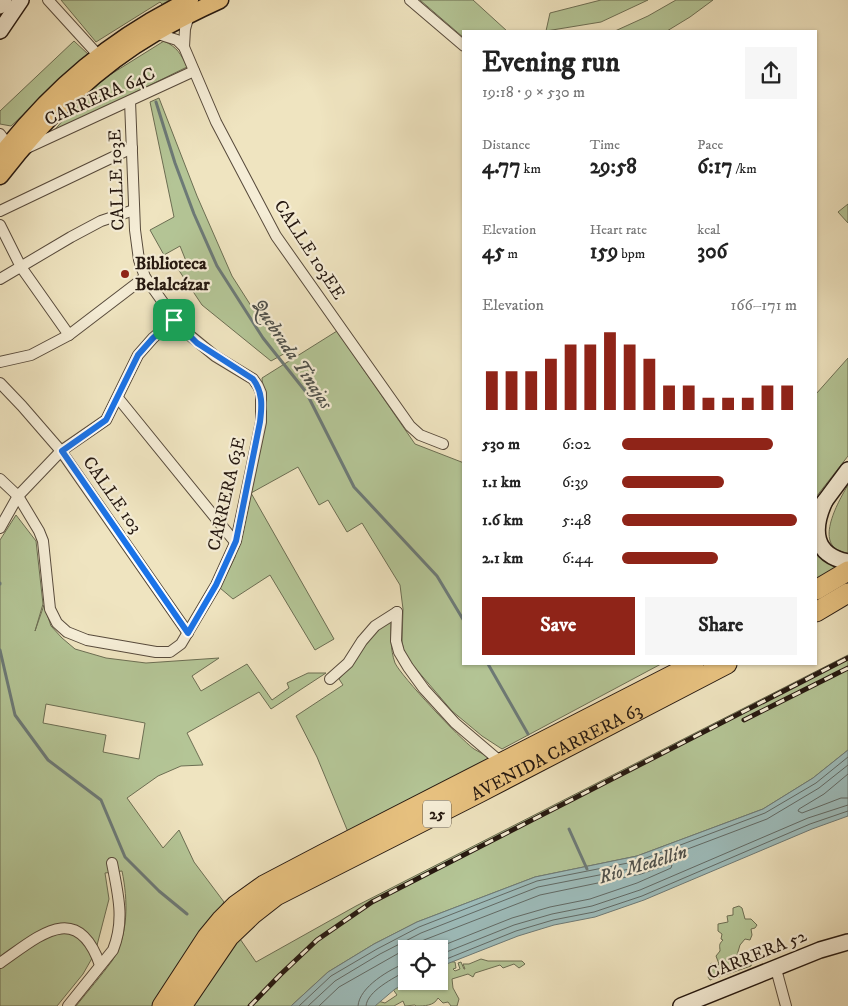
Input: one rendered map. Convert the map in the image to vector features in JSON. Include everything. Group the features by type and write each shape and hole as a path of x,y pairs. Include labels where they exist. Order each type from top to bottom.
{"highway":[{"path":"817,589 848,571"},
{"path":"817,611 848,593"},
{"name":"AVENIDA CARRERA 63","path":"182,1006 229,937 253,914 276,896 725,665"},
{"name":"AVENIDA CARRERA 63","path":"162,1006 207,937 221,920 246,898 264,886 325,852 680,669"}],"main road":[{"path":"0,6 4,0"},
{"path":"0,31 21,0"},
{"path":"0,176 7,153 44,103 99,56 145,24 189,7 220,0"},
{"path":"7,153 96,74 189,7"},
{"path":"848,470 821,506 817,539 831,557 848,562"},
{"name":"CARRERA 52","path":"689,1004 711,1000 820,950 848,942"}],"street":[{"path":"48,0 99,56"},
{"path":"410,0 462,44"},
{"name":"CALLE 103EE","path":"189,7 184,29 184,47 216,122 276,236 410,426 420,435 443,444"},
{"path":"155,33 176,40 184,47"},
{"name":"CARRERA 64C","path":"7,153 194,72"},
{"name":"CALLE 103E","path":"130,101 136,246 145,277 174,320 197,343 215,356 244,372 258,386"},
{"path":"0,134 7,153"},
{"path":"0,211 132,148"},
{"path":"0,280 86,229 102,221 134,210"},
{"path":"0,225 21,267 69,335"},
{"path":"0,362 31,355 69,335 145,277"},
{"path":"0,528 18,496 62,451 106,420 138,355 153,338 174,320"},
{"name":"CALLE 103","path":"0,383 62,451 188,633"},
{"name":"CARRERA 63E","path":"18,496 37,526 43,541 50,609 57,623 67,632 87,640 156,652 170,652 181,644 188,633 216,585 235,542 260,422 262,405 258,386"},
{"path":"118,398 235,542"},
{"path":"0,478 18,496"},
{"path":"330,679 348,663 362,641 375,626 397,612 396,640 399,652 408,667 424,689 454,723 502,762"},
{"path":"68,1006 113,950 116,942 120,919 120,903 112,863"},
{"path":"0,963 45,932 55,928 78,932 88,938 100,965"},
{"path":"776,969 786,1006"}],"green space":[{"path":"61,0 176,0 164,6 160,2 96,42"},
{"path":"420,0 473,0 506,30 462,30 462,36"},
{"path":"601,0 648,0 601,22 546,30 550,13"},
{"path":"676,0 713,0 669,30 617,30 648,16"},
{"path":"74,41 89,55 11,126 0,124 0,111"},
{"path":"164,41 178,51 187,67 52,133 82,98 100,81"},
{"path":"159,98 197,196 232,276 255,312 289,351 271,361 202,305 176,266 186,261 180,246 164,255 150,230 174,217 150,102"},
{"path":"848,204 848,223 838,212"},
{"path":"337,331 415,444 462,462 462,665 659,665 502,749 482,736 452,711 405,656 402,642 403,609 400,585 362,523 347,532 328,500 319,505 298,467 251,493 334,639 315,650 270,575 233,599 220,588 235,557 265,421 262,378"},
{"path":"848,358 848,456 817,496 817,393"},
{"path":"848,485 848,553 837,550 831,543 829,534 834,513"},
{"path":"16,515 36,541 43,604 35,631 44,605 51,626 75,649 106,658 146,663 219,658 192,676 201,691 247,664 272,700 289,688 287,683 308,673 326,673 271,709 259,692 187,733 203,765 181,766 158,776 127,798 163,848 179,830 194,862 224,902 155,1006 76,1006 112,961 122,940 126,905 122,871 105,873 109,899 95,953 83,974 57,1006 0,1006 0,540","holes":["46,704 145,723 139,759 103,752 106,735 43,723"]},
{"path":"817,554 837,569 817,580"},
{"path":"391,620 392,652 395,663 400,670 457,733 474,749 491,758 348,832 317,757 296,716 343,685 339,679 369,640"},
{"path":"848,655 848,750 813,778 763,809 637,856 535,877 417,922 374,944 328,972 291,1006 193,1006 238,936 256,962 356,906"},
{"path":"739,906 742,908 745,919 751,919 757,925 751,929 752,935 750,940 745,939 740,945 737,955 747,957 752,962 751,966 710,980 708,977 711,969 710,965 711,963 715,966 719,964 716,956 720,951 720,944 723,940 721,939 722,934 718,931 718,924 728,922 727,916 733,915 733,908"},
{"path":"481,959 488,961 522,961 525,964 519,968 514,964 503,968 500,965 475,973 473,977 468,974 452,979 453,988 459,999 457,1006 451,1006 448,1002 443,1003 438,998 434,1003 425,1006 405,1006 403,1001 394,1006 375,1006 378,1001 385,1003 397,995 392,988 396,985 398,990 448,990 448,962 455,962 456,968 453,969 455,971 460,969 458,963 461,962 464,969 463,964 469,964"}],"water":[{"name":"Río Medellín","path":"848,750 848,816 812,829 644,900 595,917 554,925 518,936 448,963 448,940 398,940 398,988 375,1006 291,1006 328,972 374,944 417,922 535,877 637,856 763,809 813,778"}],"waterway":[{"name":"Quebrada Tinajas","path":"156,102 175,163 194,214 217,266 263,338 306,392 354,487 437,576 462,618"},
{"path":"0,650 15,715 48,760 101,800 125,857 159,891 187,914"},
{"name":"Quebrada Tinajas","path":"489,665 528,734"},
{"name":"Quebrada Tinajas","path":"569,829 587,869"}],"railway":[{"path":"250,1006 317,940 372,902 848,658"},
{"path":"744,720 848,668"}],"place":[{"name":"Biblioteca Belalcázar","path":"125,274"}],"route":[{"path":"174,320 197,343 253,379 261,393 262,405 236,541 216,585 188,633 62,451 106,420 138,355 153,338 174,320"}]}
